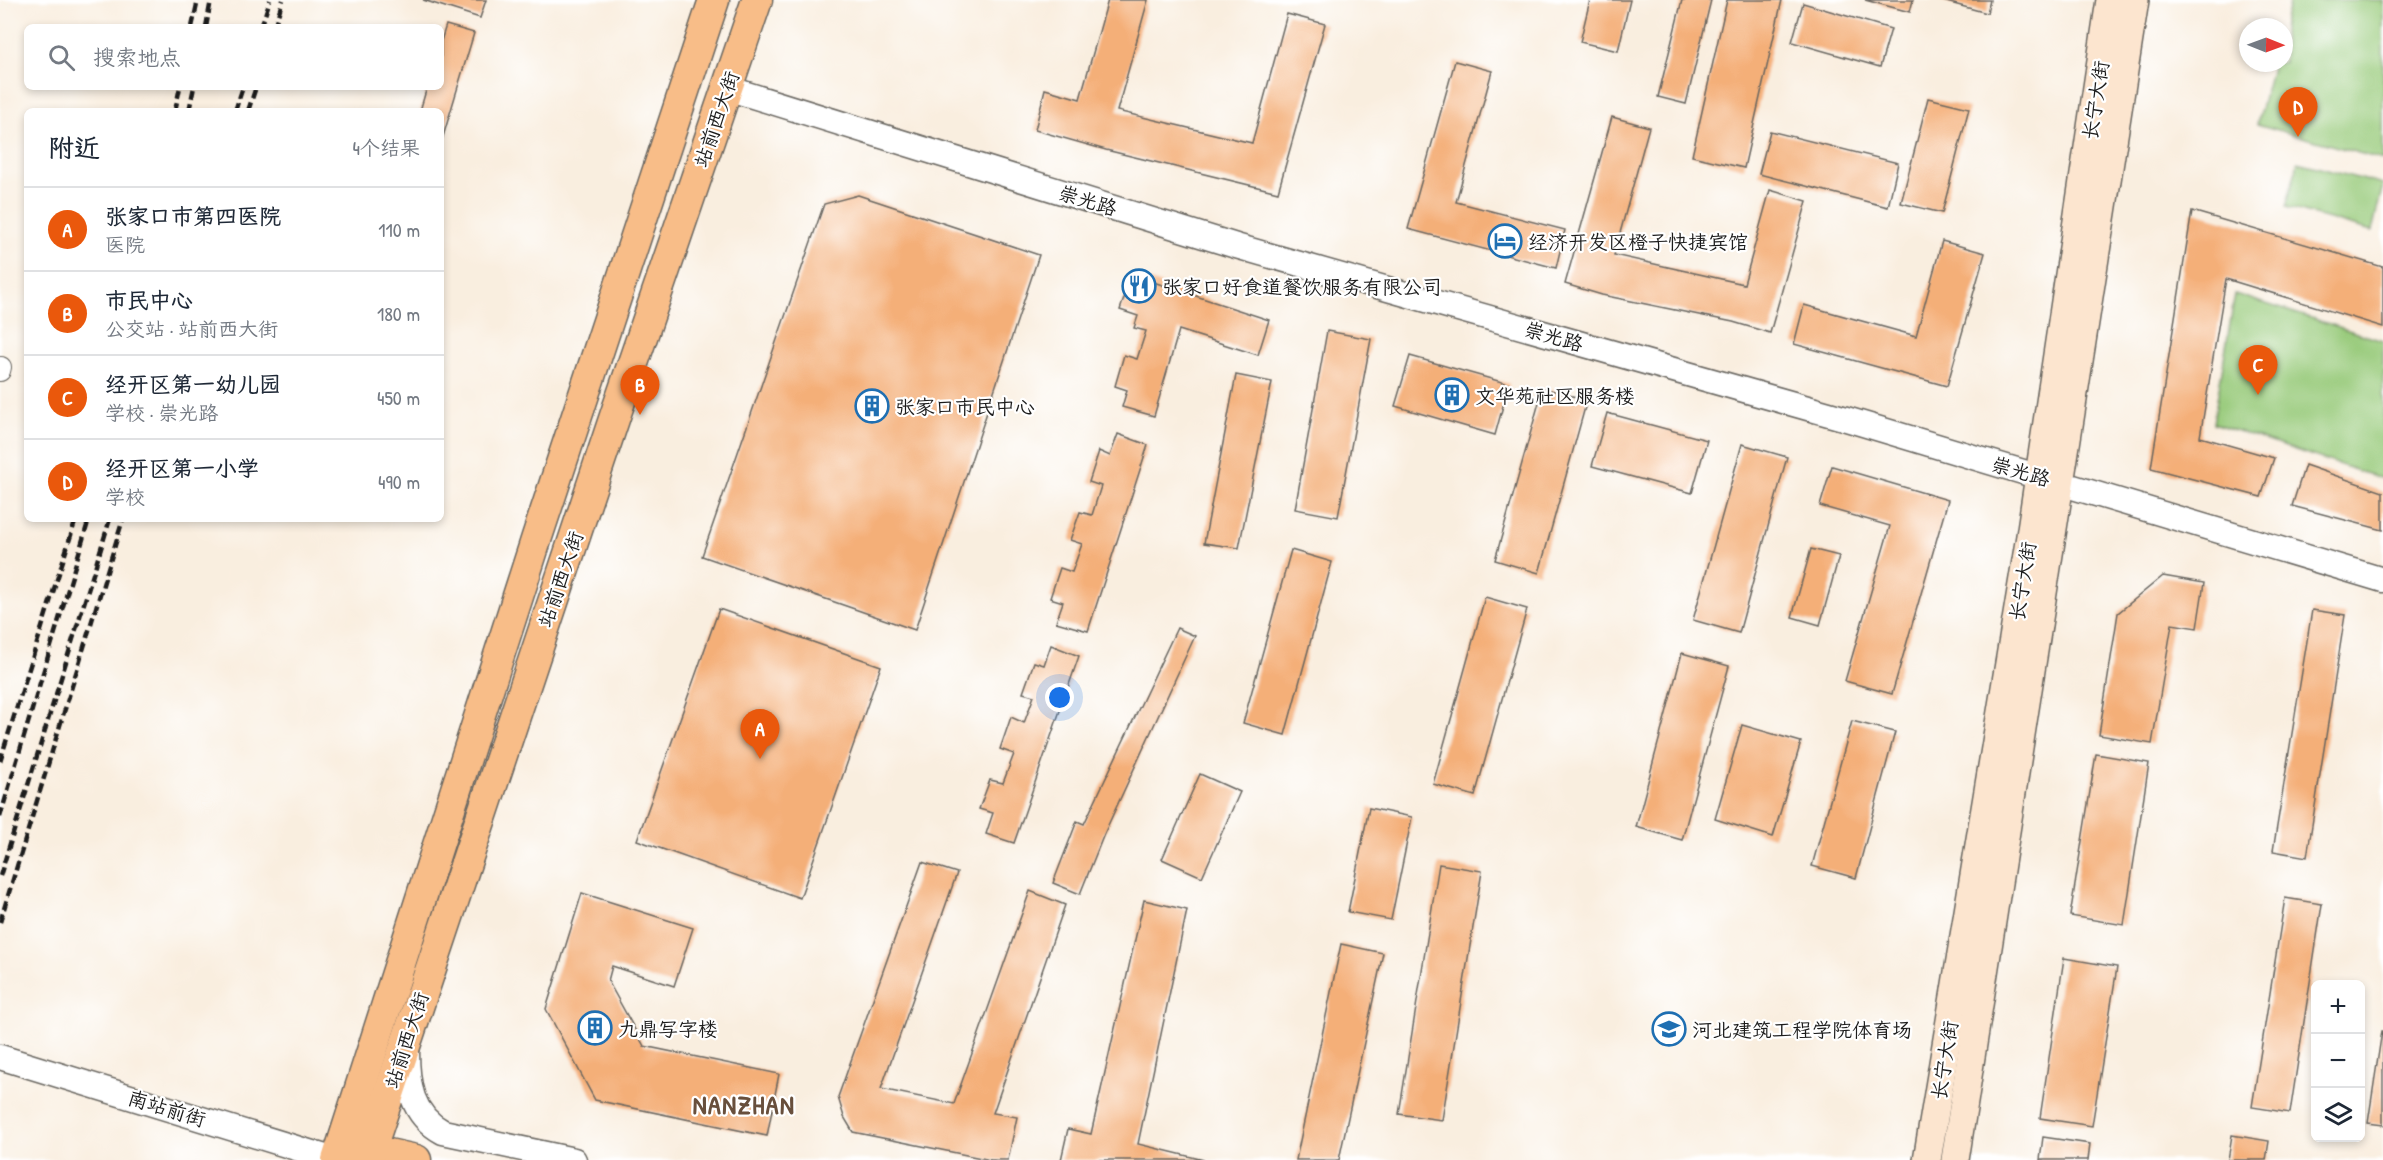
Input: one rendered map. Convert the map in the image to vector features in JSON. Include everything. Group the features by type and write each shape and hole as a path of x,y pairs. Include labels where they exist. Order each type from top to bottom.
{"main road":[{"name":"站前西大街","path":"350,1155 533,549 714,0"},
{"name":"站前西大街","path":"350,1155 406,1038 757,0"},
{"name":"长宁大街","path":"1955,1160 2049,480 2110,0"},
{"name":"长宁大街","path":"1928,1160 2135,0"},
{"path":"350,1155 416,1160"}],"street":[{"name":"崇光路","path":"727,88 1236,246 1843,418 2383,580"},
{"path":"406,1038 408,1085 422,1116 431,1126 443,1132 574,1160"},
{"name":"南站前街","path":"0,1057 350,1155"}],"green space":[{"path":"2290,0 2383,0 2383,160 2257,124 2271,72 2293,72 2293,18 2285,18"},
{"path":"2298,162 2383,185 2372,231 2286,207"},
{"path":"2235,294 2383,341 2383,479 2213,423"}],"building":[{"path":"423,0 486,0 480,18"},
{"path":"1108,0 1148,0 1117,111 1252,143 1287,14 1325,24 1278,192 1106,150 1035,130 1045,89 1080,99"},
{"path":"1590,0 1630,0 1618,51 1580,42"},
{"path":"1682,0 1711,0 1686,104 1658,97"},
{"path":"1727,0 1782,0 1744,168 1692,156"},
{"path":"1865,0 1913,0 1910,12"},
{"path":"1939,0 1990,0 1987,13"},
{"path":"1803,3 1891,29 1880,67 1792,42"},
{"path":"446,25 474,33 444,133 444,108 421,108 426,90 444,90 444,31"},
{"path":"1455,61 1492,71 1456,202 1565,230 1556,268 1408,229"},
{"path":"1928,98 1969,108 1942,213 1901,203"},
{"path":"1612,117 1649,127 1614,255 1744,284 1770,190 1807,201 1770,333 1733,322 1602,295 1565,284"},
{"path":"1770,131 1898,163 1888,207 1759,174"},
{"name":"张家口市民中心","path":"858,195 1039,255 915,630 702,556 824,204"},
{"path":"2192,211 2383,267 2383,327 2226,279 2200,437 2274,458 2261,497 2151,468"},
{"path":"1942,241 1985,253 1947,386 1794,344 1804,305 1916,336"},
{"path":"1132,275 1269,320 1258,355 1179,330 1154,416 1122,407 1127,390 1115,386 1124,355 1137,359 1146,331 1134,328 1138,316 1120,310"},
{"path":"1327,331 1371,339 1338,517 1295,509"},
{"name":"文华苑社区服务楼","path":"1410,356 1509,384 1495,435 1395,406"},
{"path":"1236,375 1272,382 1239,548 1204,543"},
{"path":"1543,388 1587,400 1539,573 1495,560"},
{"path":"1607,413 1707,440 1692,493 1592,466"},
{"path":"1118,434 1148,445 1088,631 1056,622 1063,602 1050,598 1060,568 1072,572 1082,544 1070,540 1080,512 1092,515 1101,486 1089,482 1099,451 1110,456"},
{"path":"1742,444 1787,457 1739,633 1693,620"},
{"path":"2305,465 2383,492 2383,530 2292,506"},
{"path":"1832,466 1948,500 1892,694 1845,681 1890,526 1820,506"},
{"path":"1811,549 1839,556 1820,625 1792,617"},
{"path":"1291,550 1332,562 1285,735 1243,723"},
{"path":"2163,576 2204,583 2197,628 2172,624 2152,744 2099,735 2118,613"},
{"path":"1485,597 1527,609 1475,796 1433,784"},
{"path":"719,609 881,666 800,898 637,840"},
{"path":"2312,610 2345,615 2307,857 2273,851"},
{"path":"1177,628 1195,636 1104,834 1080,894 1053,883 1077,821 1084,824"},
{"path":"1051,645 1079,656 1014,843 986,834 993,813 979,809 990,780 1003,783 1014,754 1000,749 1011,717 1024,723 1034,696 1023,693 1034,662 1044,665"},
{"path":"1682,653 1729,666 1682,840 1636,827"},
{"path":"1852,721 1895,732 1856,878 1812,866"},
{"path":"1742,725 1801,742 1773,837 1715,819"},
{"path":"2096,754 2149,763 2124,925 2070,916"},
{"path":"1200,774 1240,792 1202,877 1162,859"},
{"path":"1369,808 1412,817 1391,920 1348,912"},
{"path":"922,862 957,873 881,1089 954,1104 1030,891 1065,905 993,1113 1017,1117 1008,1160 991,1160 853,1132 844,1117 838,1097"},
{"path":"1439,864 1482,871 1442,1120 1399,1114"},
{"name":"九鼎写字楼","path":"582,893 693,928 674,986 612,966 608,981 644,1046 779,1074 767,1136 595,1100 546,1009"},
{"path":"2285,898 2322,904 2290,1113 2252,1107"},
{"path":"1144,900 1187,910 1138,1144 1204,1160 1061,1160 1068,1129 1091,1134"},
{"path":"1341,944 1383,953 1339,1160 1296,1160"},
{"path":"2064,958 2117,967 2092,1126 2040,1118"},
{"path":"2383,1031 2383,1125 2368,1123"},
{"path":"2232,1135 2269,1141 2266,1160 2228,1160"},
{"path":"2043,1137 2090,1144 2088,1160 2040,1160"}],"railway":[{"path":"193,24 198,0"},
{"path":"207,24 211,0"},
{"path":"262,24 270,0"},
{"path":"275,24 283,0"},
{"path":"176,108 179,90"},
{"path":"190,108 193,90"},
{"path":"236,108 242,90"},
{"path":"249,108 255,90"},
{"path":"0,761 75,522"},
{"path":"0,817 88,522"},
{"path":"0,876 109,522"},
{"path":"0,922 122,522"}],"place":[{"name":"经开区第一小学","path":"2298,137"},
{"name":"经济开发区橙子快捷宾馆","path":"1505,241"},
{"name":"张家口好食道餐饮服务有限公司","path":"1139,286"},
{"name":"文华苑社区服务楼","path":"1452,395"},
{"name":"经开区第一幼儿园","path":"2258,395"},
{"name":"张家口市民中心","path":"872,406"},
{"name":"市民中心","path":"640,415"},
{"name":"张家口市第四医院","path":"760,759"},
{"name":"九鼎写字楼","path":"595,1028"},
{"name":"河北建筑工程学院体育场","path":"1669,1029"}],"district":[{"name":"NANZHAN","path":"744,1104"}]}
